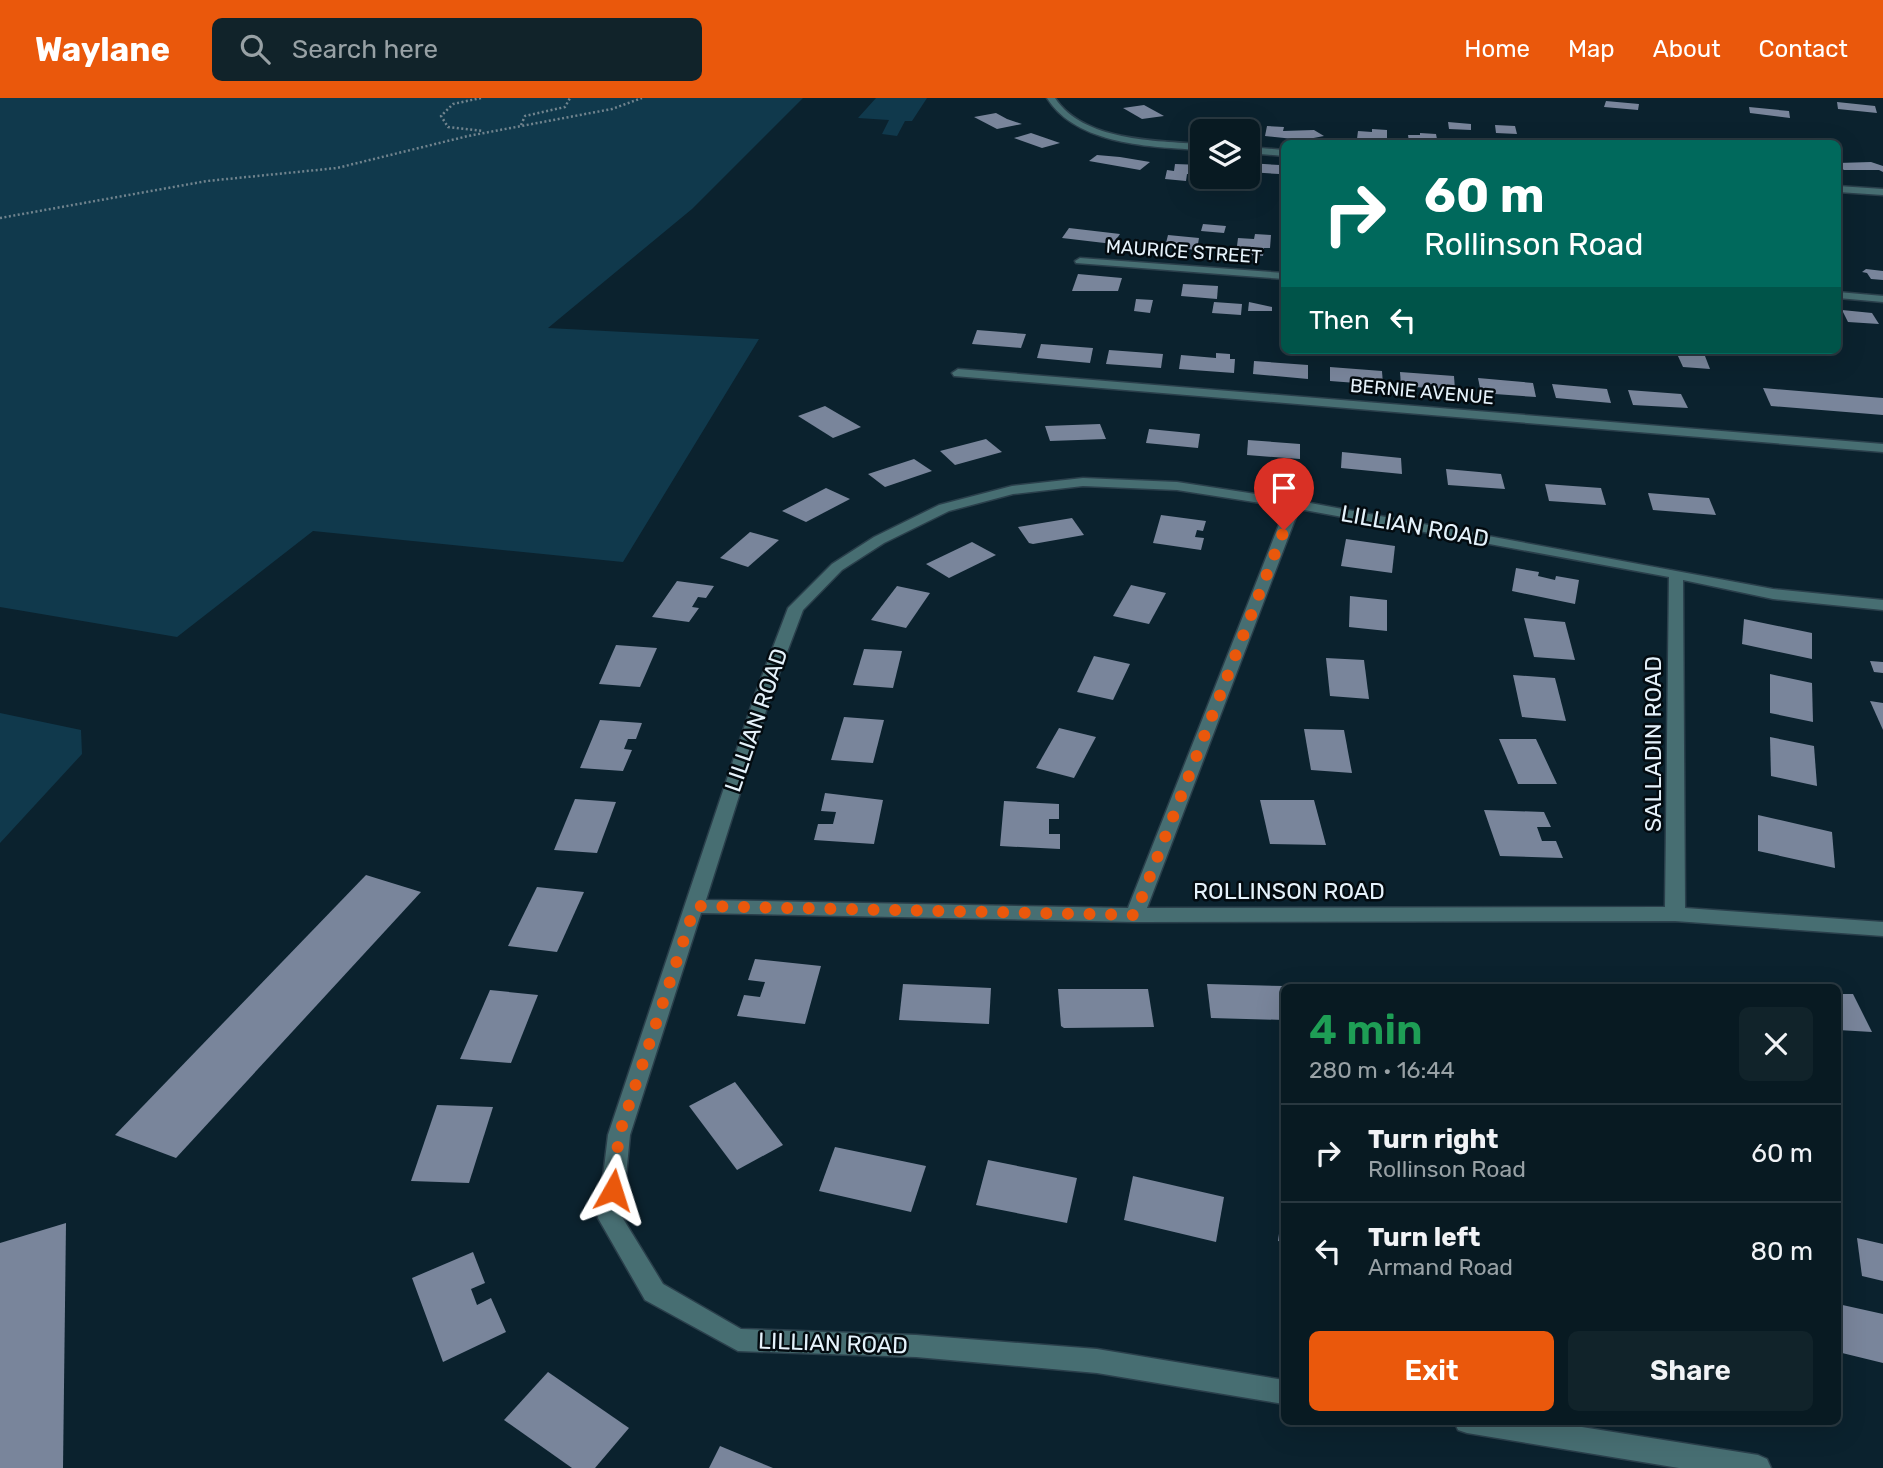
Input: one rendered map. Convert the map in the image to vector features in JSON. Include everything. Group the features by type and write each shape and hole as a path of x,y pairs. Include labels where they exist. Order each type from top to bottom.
{"street":[{"path":"1051,98 1062,113 1095,130 1148,142 1190,146"},
{"path":"1260,151 1281,153"},
{"path":"1841,189 1883,192"},
{"name":"MAURICE STREET","path":"1080,261 1281,276"},
{"path":"1841,295 1883,299"},
{"name":"BERNIE AVENUE","path":"958,373 1883,448"},
{"name":"LILLIAN ROAD","path":"1281,1391 1097,1361 916,1346 738,1339 654,1292 610,1218 619,1135 764,692 796,608 837,567 879,540 944,508 1012,490 1083,482 1164,485 1294,504 1773,594 1883,605"},
{"path":"1135,915 1294,504"},
{"name":"SALLADIN ROAD","path":"1675,914 1676,574"},
{"name":"ROLLINSON ROAD","path":"695,906 1135,915 1675,914 1883,929"},
{"path":"1492,1425 1758,1468"}],"path":[{"path":"481,98 453,104 441,116 448,127 491,131"},
{"path":"520,125 525,116 565,107 570,98"},
{"path":"0,218 207,181 337,168 390,153 491,131 612,109 642,98"}],"shaded area":[{"path":"0,98 803,98 692,209 548,328 759,339 623,562 313,531 177,637 0,607"},
{"path":"876,98 927,98 912,121 905,121 897,136 882,134 889,120 858,118"},
{"path":"0,713 81,730 82,754 0,843"}],"building":[{"path":"1606,101 1639,104 1638,110 1604,107"},
{"path":"1837,102 1875,106 1877,113 1838,109"},
{"path":"1144,105 1164,116 1142,119 1123,108"},
{"path":"1749,107 1789,111 1790,118 1750,113"},
{"path":"996,113 1022,124 997,129 974,117"},
{"path":"1448,122 1471,124 1471,130 1449,129"},
{"path":"1495,125 1515,126 1517,134 1496,133"},
{"path":"1267,126 1284,127 1283,131 1314,130 1324,136 1303,140 1265,136"},
{"path":"1372,129 1387,130 1387,140 1357,139 1358,131 1372,132"},
{"path":"1031,133 1060,143 1042,148 1014,138"},
{"path":"1436,134 1437,140 1409,140 1408,135"},
{"path":"1097,155 1150,162 1140,170 1089,161"},
{"path":"1871,162 1883,166 1883,172 1844,170 1841,163"},
{"path":"1175,164 1190,165 1190,174 1187,174 1186,181 1165,179 1167,170 1174,171"},
{"path":"1260,164 1280,165 1279,174 1260,173"},
{"path":"1203,224 1226,226 1224,233 1201,231"},
{"path":"1069,228 1120,234 1113,244 1062,238"},
{"path":"1255,234 1271,235 1270,248 1264,248 1263,256 1236,254 1238,238 1254,239"},
{"path":"1168,235 1199,238 1197,250 1165,247"},
{"path":"1866,269 1883,271 1883,280 1871,279 1867,273 1862,272"},
{"path":"1078,274 1122,278 1118,291 1072,291"},
{"path":"1183,284 1218,286 1217,299 1181,296"},
{"path":"1136,299 1153,300 1150,313 1134,311"},
{"path":"1214,302 1242,304 1241,315 1212,313"},
{"path":"1249,302 1272,307 1272,311 1248,311"},
{"path":"1842,310 1872,313 1879,324 1848,322"},
{"path":"977,330 1026,334 1021,348 972,344"},
{"path":"1041,344 1093,348 1090,363 1037,358"},
{"path":"1109,350 1163,354 1161,368 1106,364"},
{"path":"1216,353 1230,354 1230,359 1235,359 1234,373 1179,369 1181,355 1216,358"},
{"path":"1677,354 1705,356 1710,369 1683,367"},
{"path":"1254,361 1308,365 1308,379 1253,374"},
{"path":"1330,367 1382,371 1383,385 1330,381"},
{"path":"1400,372 1454,376 1455,390 1401,386"},
{"path":"1478,378 1533,383 1536,397 1481,393"},
{"path":"1552,384 1607,389 1611,403 1556,398"},
{"path":"1763,388 1883,398 1883,415 1771,406"},
{"path":"1628,390 1681,394 1688,408 1633,405"},
{"path":"825,406 861,427 833,438 798,416"},
{"path":"1100,424 1106,439 1050,441 1045,426"},
{"path":"1149,429 1200,434 1198,448 1146,443"},
{"path":"986,439 1002,452 955,465 940,451"},
{"path":"1248,440 1300,444 1300,459 1247,455"},
{"path":"1342,452 1401,458 1402,474 1341,468"},
{"path":"914,459 932,471 885,487 868,474"},
{"path":"1446,469 1501,474 1505,489 1448,485"},
{"path":"1545,484 1601,488 1606,505 1549,501"},
{"path":"826,488 850,499 806,522 782,511"},
{"path":"1648,493 1709,498 1716,515 1653,510"},
{"path":"1161,515 1206,521 1203,531 1197,530 1195,537 1204,538 1201,550 1153,543"},
{"path":"1072,518 1084,535 1033,544 1029,543 1018,527"},
{"path":"750,532 779,540 748,567 720,558"},
{"path":"1346,539 1395,546 1392,573 1341,566"},
{"path":"972,542 996,555 949,578 926,564"},
{"path":"1516,568 1539,572 1538,576 1555,580 1556,576 1579,580 1575,604 1512,591"},
{"path":"677,581 714,586 706,598 698,597 692,607 699,608 689,622 652,617"},
{"path":"1131,585 1166,593 1149,624 1113,616"},
{"path":"897,586 930,593 906,628 871,620"},
{"path":"1350,596 1387,600 1387,631 1349,627"},
{"path":"1524,618 1565,622 1575,660 1534,657"},
{"path":"1744,619 1812,633 1812,659 1742,644"},
{"path":"616,645 657,648 640,687 599,684"},
{"path":"864,649 902,651 893,688 853,685"},
{"path":"1094,656 1130,664 1113,700 1077,692"},
{"path":"1326,658 1364,660 1369,699 1330,696"},
{"path":"1870,661 1883,662 1883,673 1874,672"},
{"path":"1770,674 1812,683 1813,722 1770,713"},
{"path":"1513,675 1555,678 1566,721 1522,717"},
{"path":"1870,701 1883,703 1883,730"},
{"path":"844,717 884,720 873,763 831,760"},
{"path":"600,720 642,723 636,739 628,739 624,749 632,750 623,771 580,768"},
{"path":"1059,728 1096,737 1074,778 1036,768"},
{"path":"1304,729 1344,730 1352,773 1311,770"},
{"path":"1770,737 1814,746 1817,786 1771,776"},
{"path":"1499,739 1536,739 1557,784 1518,784"},
{"path":"825,793 883,800 874,844 814,840 818,824 833,824 836,812 821,811"},
{"path":"575,799 616,802 597,853 554,850"},
{"path":"1260,800 1314,800 1326,845 1270,844"},
{"path":"1004,801 1059,804 1059,819 1049,819 1049,834 1060,834 1060,849 1000,846"},
{"path":"1484,810 1544,812 1551,827 1537,827 1542,841 1556,841 1563,858 1500,856"},
{"path":"1758,815 1832,832 1835,868 1758,851"},
{"path":"366,875 421,892 176,1158 115,1135"},
{"path":"537,887 584,892 557,952 508,946"},
{"path":"755,959 821,966 805,1024 737,1016 744,995 760,997 765,982 748,980"},
{"path":"903,984 991,988 989,1024 899,1020"},
{"path":"1207,984 1281,986 1281,1020 1211,1018"},
{"path":"1058,989 1148,989 1154,1027 1064,1028 1061,1026"},
{"path":"490,990 538,995 511,1063 460,1059"},
{"path":"1841,994 1853,994 1872,1032 1841,1030"},
{"path":"735,1082 783,1145 737,1170 689,1106"},
{"path":"437,1105 493,1107 469,1183 411,1181"},
{"path":"835,1147 926,1166 911,1212 819,1191"},
{"path":"988,1160 1077,1178 1067,1223 976,1205"},
{"path":"1133,1176 1224,1197 1216,1242 1124,1220"},
{"path":"1281,1218 1281,1242 1278,1241"},
{"path":"66,1223 63,1468 0,1468 0,1243"},
{"path":"1857,1238 1883,1244 1883,1281 1862,1276"},
{"path":"473,1252 485,1283 471,1289 477,1305 491,1298 506,1332 443,1362 412,1278"},
{"path":"1841,1305 1883,1314 1883,1363 1841,1353"},
{"path":"548,1372 629,1428 595,1468 572,1468 504,1420"},
{"path":"720,1446 773,1468 709,1468"}],"route":[{"path":"613,1190 619,1135 695,906 1135,915 1284,530"}]}
